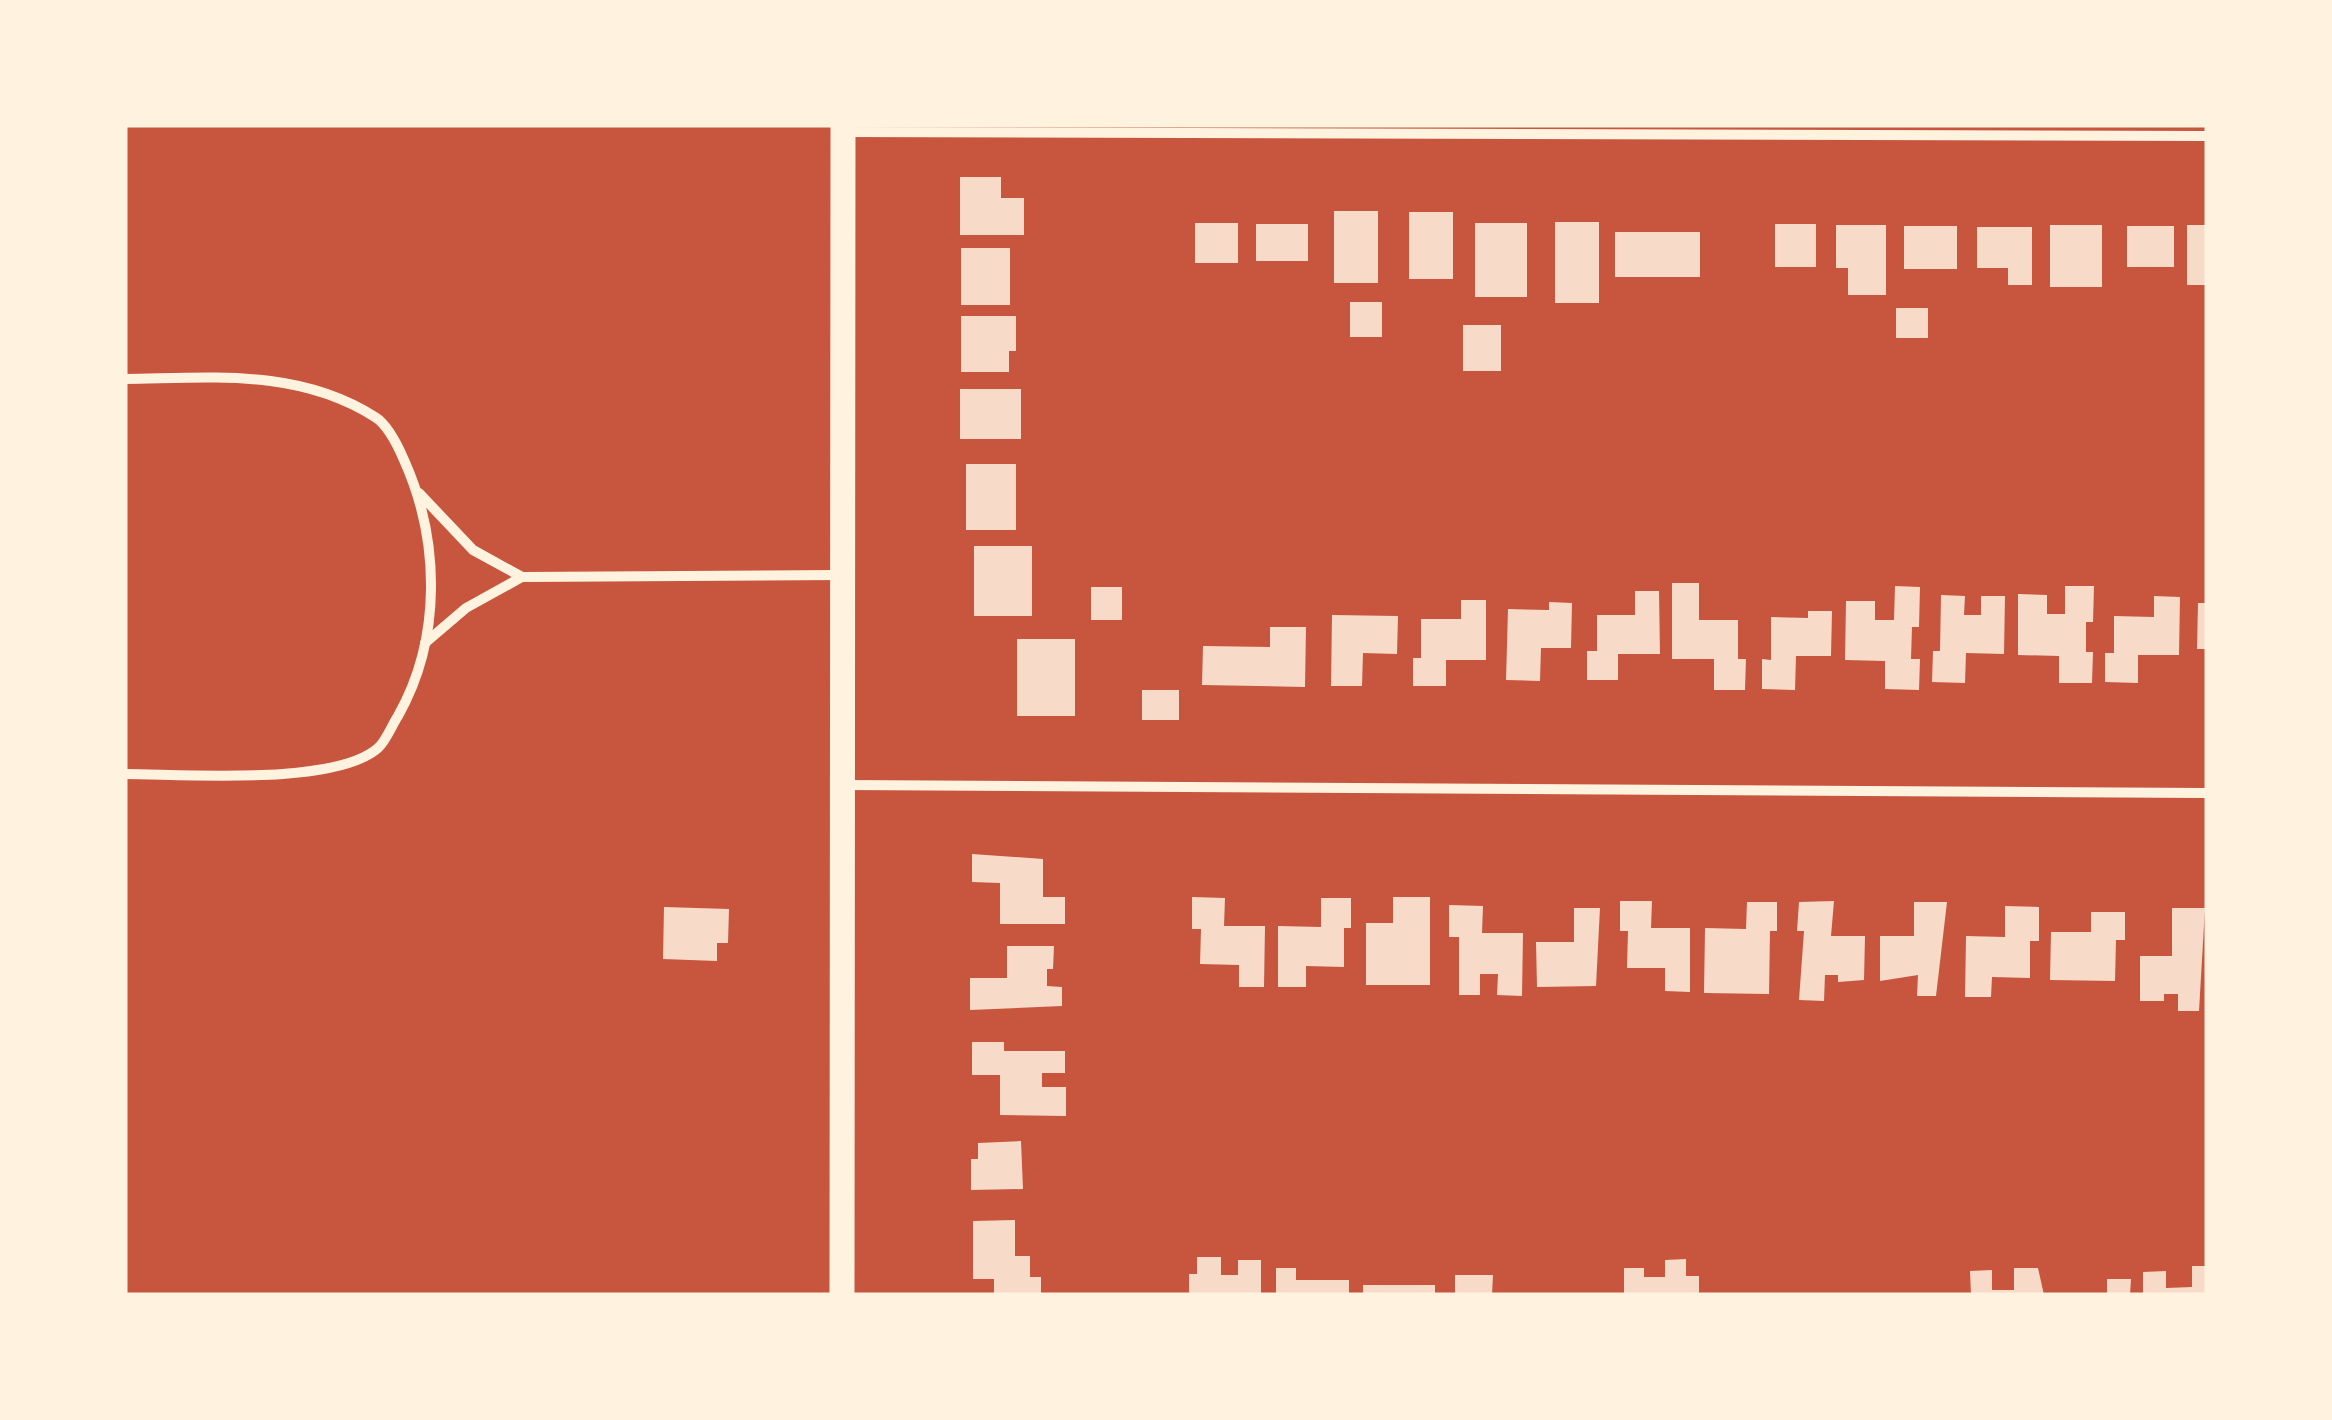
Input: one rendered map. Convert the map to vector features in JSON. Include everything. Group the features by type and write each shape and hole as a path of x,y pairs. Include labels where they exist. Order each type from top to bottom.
{"main road":[{"path":"842,1295 843,128"}],"street":[{"path":"843,128 2207,136"},
{"path":"125,380 275,378 319,389 380,419 398,447 418,492 428,534 432,588 424,643 405,702 380,748 354,761 311,773 125,774"},
{"path":"418,492 474,550 522,577"},
{"path":"424,643 466,608 522,577 843,575"},
{"path":"842,785 2207,793"}],"building":[{"path":"960,177 1001,177 1001,198 1024,198 1024,235 960,235"},
{"path":"1334,211 1378,211 1378,283 1334,283"},
{"path":"1409,212 1453,212 1453,279 1409,279"},
{"path":"1555,222 1599,222 1599,303 1555,303"},
{"path":"1195,223 1238,223 1238,263 1195,263"},
{"path":"1475,223 1527,223 1527,297 1475,297"},
{"path":"1256,224 1308,224 1308,261 1256,261"},
{"path":"1775,224 1816,224 1816,267 1775,267"},
{"path":"1836,225 1886,225 1886,295 1848,295 1848,268 1836,268"},
{"path":"2050,225 2102,225 2102,287 2050,287"},
{"path":"2187,225 2207,225 2207,285 2187,285"},
{"path":"1904,226 1957,226 1957,269 1904,269"},
{"path":"2127,226 2174,226 2174,267 2127,267"},
{"path":"1977,227 2032,227 2032,285 2008,285 2008,268 1977,268"},
{"path":"1615,232 1700,232 1700,277 1615,277"},
{"path":"961,248 1010,248 1010,305 961,305"},
{"path":"1350,302 1382,302 1382,337 1350,337"},
{"path":"1896,308 1928,308 1928,338 1896,338"},
{"path":"961,316 1016,316 1016,351 1009,351 1009,372 961,372"},
{"path":"1463,325 1501,325 1501,371 1463,371"},
{"path":"960,389 1021,389 1021,439 960,439"},
{"path":"966,464 1016,464 1016,530 966,530"},
{"path":"974,546 1032,546 1032,616 974,616"},
{"path":"1672,583 1699,583 1699,620 1738,620 1738,659 1746,659 1745,690 1714,690 1714,659 1672,659"},
{"path":"1895,586 1920,587 1919,627 1912,627 1911,659 1920,659 1919,690 1885,689 1885,661 1845,660 1846,601 1875,601 1875,620 1894,620"},
{"path":"2065,586 2094,586 2093,622 2086,622 2086,652 2093,652 2092,683 2059,683 2059,656 2018,655 2018,594 2047,595 2047,614 2065,614"},
{"path":"1091,587 1122,587 1122,620 1091,620"},
{"path":"1635,591 1659,591 1660,654 1618,654 1618,680 1587,680 1587,651 1597,651 1597,615 1635,615"},
{"path":"1941,595 1965,596 1964,615 1981,615 1981,596 2005,596 2004,654 1966,653 1965,683 1932,682 1933,651 1940,651"},
{"path":"2154,596 2180,597 2179,655 2138,655 2138,683 2105,682 2105,653 2114,653 2114,616 2154,617"},
{"path":"1461,600 1486,600 1486,660 1446,660 1446,686 1413,686 1413,658 1421,658 1421,619 1461,619"},
{"path":"1549,602 1572,603 1571,648 1541,648 1540,681 1506,680 1508,609 1549,610"},
{"path":"2198,603 2207,603 2207,649 2197,649"},
{"path":"1808,611 1832,611 1831,656 1796,656 1795,690 1762,689 1762,659 1771,660 1771,617 1808,618"},
{"path":"1332,615 1398,616 1397,654 1363,653 1362,686 1331,686"},
{"path":"1270,627 1306,627 1305,687 1202,685 1203,646 1270,647"},
{"path":"1017,639 1075,639 1075,716 1017,716"},
{"path":"1142,690 1179,690 1179,720 1142,720"},
{"path":"972,854 1043,859 1043,897 1065,897 1065,924 1000,924 1000,883 972,882"},
{"path":"1192,897 1225,898 1224,926 1265,926 1264,987 1239,987 1239,965 1200,964 1201,929 1192,929"},
{"path":"1393,897 1430,897 1430,985 1366,985 1366,923 1393,923"},
{"path":"1321,898 1351,898 1351,928 1344,928 1344,967 1306,966 1306,987 1278,987 1278,926 1321,927"},
{"path":"1620,901 1652,901 1651,928 1690,928 1690,992 1665,991 1665,968 1627,968 1628,931 1620,931"},
{"path":"1834,901 1831,936 1865,936 1864,980 1838,982 1838,975 1825,975 1824,1001 1799,1000 1804,931 1797,931 1799,902"},
{"path":"1747,902 1777,902 1777,931 1770,931 1769,994 1704,993 1705,928 1746,929"},
{"path":"1914,902 1947,902 1936,996 1917,996 1918,975 1880,981 1880,936 1914,936"},
{"path":"1449,905 1483,906 1482,933 1523,933 1522,996 1497,995 1498,974 1480,974 1480,995 1459,995 1459,937 1449,937"},
{"path":"2005,906 2039,907 2039,941 2030,941 2030,978 1992,977 1991,997 1965,997 1966,936 2005,937"},
{"path":"664,907 729,909 728,943 717,943 717,961 663,959"},
{"path":"1574,908 1600,908 1596,986 1537,987 1536,942 1574,942"},
{"path":"2172,908 2205,908 2199,1011 2178,1011 2178,994 2164,994 2164,1001 2140,1001 2140,956 2172,956"},
{"path":"2091,912 2125,912 2125,940 2116,940 2115,981 2050,980 2051,932 2091,932"},
{"path":"1007,946 1054,946 1047,986 1062,987 1062,1006 970,1010 970,978 1007,978"},
{"path":"972,1042 1004,1042 1004,1051 1065,1051 1065,1073 1042,1073 1042,1087 1066,1087 1066,1116 1000,1115 1000,1075 972,1075"},
{"path":"1021,1141 1023,1189 971,1190 971,1159 978,1159 978,1143"},
{"path":"1015,1220 1015,1256 1030,1256 1030,1277 1041,1277 1041,1295 994,1295 994,1279 973,1279 973,1221"},
{"path":"1197,1257 1221,1257 1221,1275 1238,1275 1238,1260 1261,1260 1261,1295 1189,1295 1189,1274 1197,1274"},
{"path":"1686,1259 1686,1276 1699,1276 1699,1295 1624,1295 1624,1268 1644,1268 1644,1277 1665,1277 1665,1260"},
{"path":"2192,1266 2207,1266 2207,1295 2143,1295 2143,1272 2166,1271 2166,1288 2192,1287"},
{"path":"1276,1268 1296,1268 1296,1280 1349,1280 1349,1295 1276,1295"},
{"path":"2014,1268 2038,1268 2044,1295 1971,1295 1970,1271 1992,1270 1992,1290 2014,1290"},
{"path":"1455,1275 1493,1275 1492,1295 1455,1295"},
{"path":"2107,1279 2131,1279 2130,1295 2107,1295"},
{"path":"1363,1285 1435,1285 1435,1295 1363,1295"}]}
